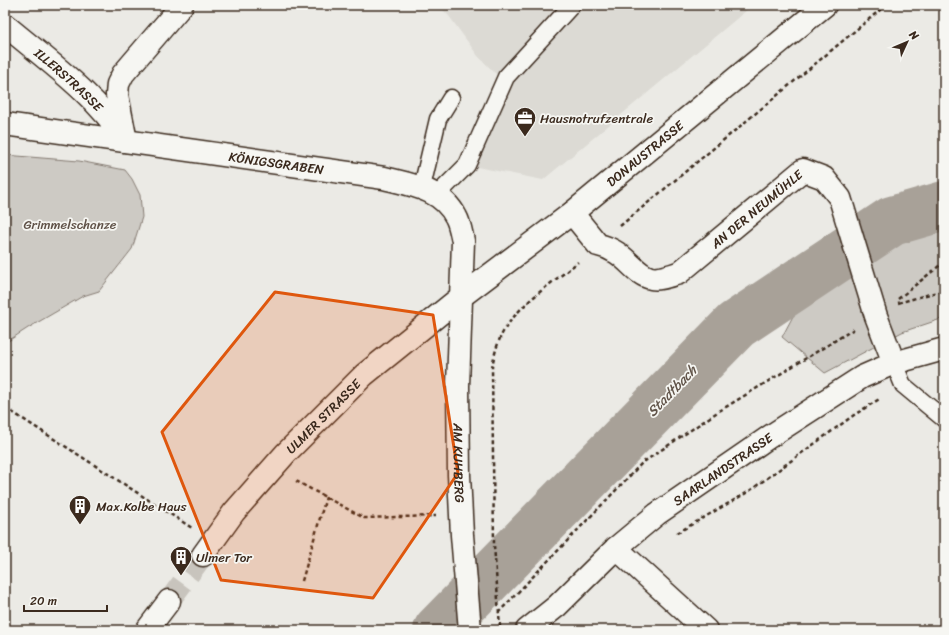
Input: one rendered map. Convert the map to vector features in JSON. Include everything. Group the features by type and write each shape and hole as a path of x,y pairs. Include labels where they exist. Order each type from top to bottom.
{"street":[{"path":"126,141 118,95 118,84 123,74 182,5"},
{"name":"DONAUSTRASSE","path":"462,296 572,213 825,5"},
{"name":"ILLERSTRASSE","path":"5,25 91,98 115,124 126,141"},
{"name":"KÖNIGSGRABEN","path":"5,124 384,178 430,191"},
{"name":"AN DER NEUMÜHLE","path":"598,245 610,247 625,258 643,275 652,278 661,278 679,273 803,170 824,178 840,198 860,267 882,311 894,363"},
{"path":"430,191 442,198 457,218 463,241 462,296"},
{"path":"572,213 598,245"},
{"name":"ULMER STRASSE","path":"208,548 234,512 271,468 364,375 462,296"},
{"name":"AM KUHBERG","path":"462,296 458,386 459,475 469,620"},
{"name":"SAARLANDSTRASSE","path":"527,630 557,606 616,548 657,514 762,441 862,378 894,363 944,349"},
{"path":"616,548 706,630"},
{"path":"147,630 169,601"}],"lane":[{"path":"430,191 467,165 506,77 572,5"},
{"path":"430,191 438,120 451,98"},
{"path":"894,363 903,385 944,419"}],"path":[{"path":"501,630 494,557 492,367 495,351 502,334 519,312 886,5"},
{"path":"493,617 499,613 642,463 716,413 882,311 944,262"},
{"path":"882,311 944,290"},
{"path":"671,537 748,492 854,415 903,385"},
{"path":"5,409 9,410 208,548"},
{"path":"271,468 364,518 428,516"},
{"path":"302,581 326,497"}],"highlighted area":[{"path":"275,292 433,315 458,473 373,598 221,580 162,432"}],"shaded area":[{"path":"438,5 753,5 543,180 467,165 499,77 478,56 449,16"}],"green space":[{"name":"Grimmelschanze","path":"5,155 79,161 125,170 132,179 140,195 142,217 132,249 99,291 83,296 5,343"},
{"path":"944,219 944,318 902,332 825,373 782,337 810,284 890,242"}],"waterway":[{"name":"Stadtbach","path":"438,630 736,325 892,221 944,206"}],"tunnel":[{"path":"169,601 203,555"}],"place":[{"name":"Hausnotrufzentrale","path":"525,138"},
{"name":"Max.Kolbe Haus","path":"80,526"},
{"name":"Ulmer Tor","path":"181,576"}]}
